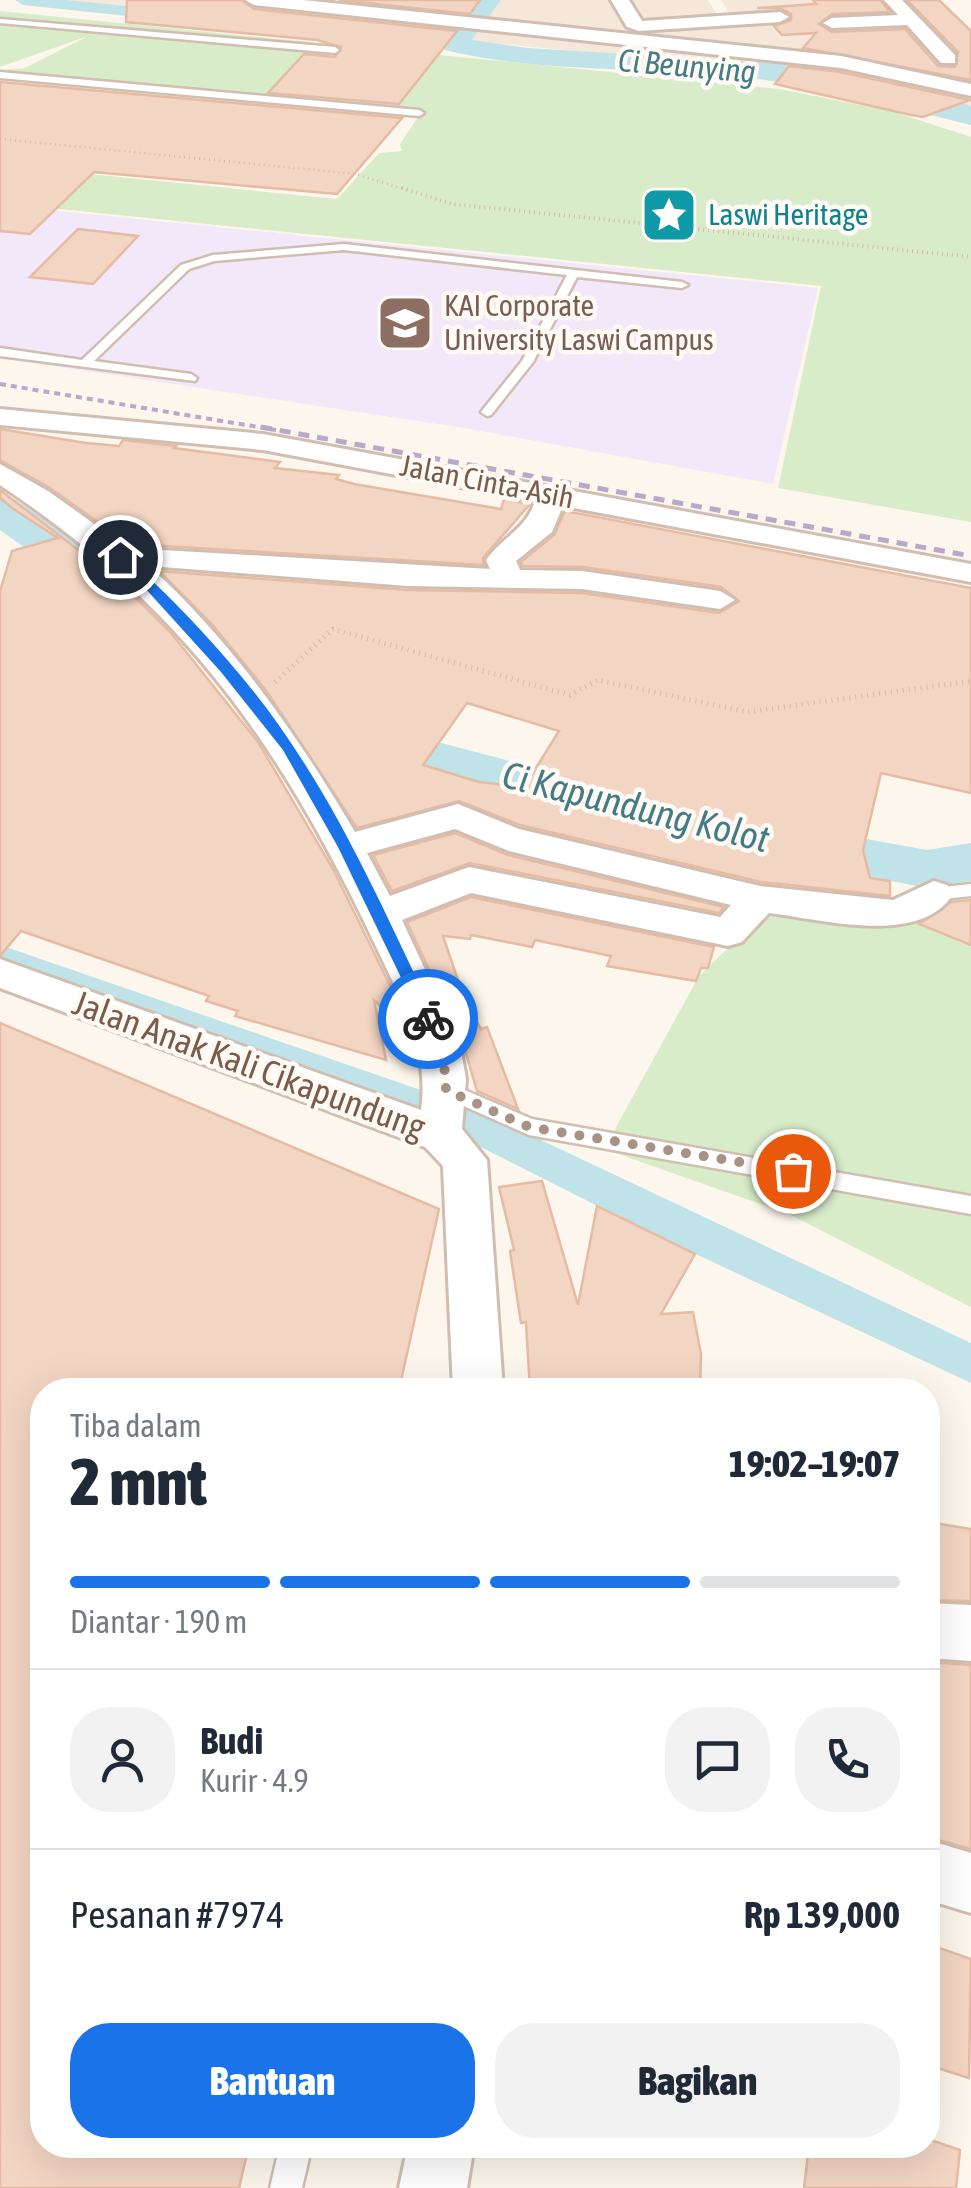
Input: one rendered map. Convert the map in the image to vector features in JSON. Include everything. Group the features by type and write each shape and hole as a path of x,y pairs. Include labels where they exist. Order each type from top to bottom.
{"street":[{"path":"254,0 459,10 484,27 824,60 971,90"},
{"path":"714,0 727,18"},
{"path":"893,0 943,53 907,49"},
{"path":"576,14 614,12 644,26 780,17"},
{"path":"832,23 912,20"},
{"name":"Jalan Cinta-Asih","path":"0,417 263,442 971,573"},
{"path":"0,472 120,557 148,582 254,702 288,748 380,914 434,1031 444,1061 442,1112"},
{"path":"508,577 502,560 514,544 542,526 552,494"},
{"path":"120,557 199,558 408,577 508,577 626,585 720,600"},
{"path":"345,847 461,816 509,839 760,899 898,914 942,897"},
{"path":"380,914 474,881 728,932 760,899"},
{"name":"Jalan Anak Kali Cikapundung","path":"0,973 442,1112 462,1152 477,1378"},
{"path":"940,1631 971,1632"},
{"path":"940,1874 971,1883"},
{"path":"433,2188 439,2158"}],"lane":[{"path":"1,22 335,50"},
{"path":"0,75 419,113"},
{"path":"84,364 185,266 207,258 332,247 682,285"},
{"path":"487,412 527,362 574,272"},
{"path":"0,352 190,378"},
{"path":"442,1112 971,1205"},
{"path":"286,2188 293,2158"}],"path":[{"path":"0,139 356,174 452,204 971,257"},
{"path":"254,702 333,628 570,696 598,680 747,712 971,680"}],"shaded area":[{"path":"47,0 231,0 462,25 449,39"},
{"path":"496,0 618,0 634,29 791,20 784,15 732,17 721,0 889,0 932,46 867,49 909,71 477,26"},
{"path":"623,0 708,0 720,20 635,23"},
{"path":"476,27 765,54 971,92 971,111 908,90 792,71 466,41"},
{"name":"KAI Corporate University Laswi Campus","path":"0,205 818,288 773,484 464,428 0,358"}],"green space":[{"path":"0,11 779,89 891,111 971,137 971,522 778,488 821,286 0,203 0,165 337,199 379,153 402,151 400,144 420,114 0,74 0,70 25,68 88,36 0,67"},
{"path":"971,910 971,1307 789,1214 604,1149 699,976 760,917 926,919"}],"building":[{"path":"127,0 242,0 254,9 457,31 399,104 268,93 304,54 335,57 341,47 317,40 126,22"},
{"path":"339,0 480,0 470,14"},
{"path":"813,0 880,0 890,12 832,14 819,24 832,32 905,29 938,66 955,67 958,52 907,0 939,0 971,31 971,80 803,48 816,33 782,35 774,26 791,20 791,14 780,8 757,8 816,4"},
{"path":"789,66 840,72 970,100 923,117 911,115 775,84"},
{"path":"0,82 402,118 337,194 94,172 30,234 0,231"},
{"path":"78,229 138,236 93,284 30,277"},
{"path":"0,429 86,443 119,446 123,440 280,462 275,468 339,475 336,479 354,484 501,509 504,499 530,504 483,558 484,565 129,544 50,488 0,460"},
{"path":"0,490 120,582 171,633 258,742 333,869 398,1002 409,1033 374,1000 386,1060 235,1016 238,1011 206,1001 209,996 21,931 0,956 0,591 12,551 58,538 12,508 0,498"},
{"path":"565,511 971,588 971,793 881,773 863,850 870,878 890,881 890,896 761,882 520,825 459,801 357,828 265,689 211,623 159,571 408,590 582,593 719,613 739,601 721,587 583,567 522,566 521,562 554,535","holes":["467,703 559,731 524,787 479,782 423,765"]},
{"path":"455,833 508,855 724,907 719,913 470,863 392,891 373,855"},
{"path":"471,897 714,947 708,968 701,968 696,981 607,966 611,956 535,940 532,947 471,935 470,939 443,936 464,998 481,1029 487,1027 518,1109 477,1091 463,1043 407,922"},
{"path":"971,900 971,945 919,924 951,902"},
{"path":"0,1023 439,1209 402,1378 30,1378 30,2158 246,2158 239,2188 0,2188"},
{"path":"542,1181 578,1305 597,1206 695,1254 661,1314 693,1312 701,1354 700,1378 529,1378 526,1322 521,1323 510,1251 514,1250 499,1187"},
{"path":"940,1524 971,1529 971,1601 940,1600"},
{"path":"940,1663 971,1665 971,1849 940,1840"},
{"path":"940,1948 971,1959 969,2078 940,2069"},
{"path":"940,2143 960,2150 956,2188 804,2188 807,2158 940,2158"}],"waterway":[{"path":"23,0 175,16"},
{"name":"Ci Beunying","path":"488,0 455,44 528,56 654,61 774,72 894,93 971,116"},
{"name":"Ci Kapundung Kolot","path":"0,509 73,561 101,610"},
{"name":"Ci Kapundung Kolot","path":"342,733 609,805"},
{"name":"Ci Kapundung Kolot","path":"778,842 927,869 971,862"},
{"path":"0,957 460,1119 669,1223 971,1364"}],"railway":[{"path":"0,384 276,430"},
{"path":"261,427 971,556"}],"way so far":[{"path":"428,1019 444,1061 446,1090 501,1117 529,1127 793,1171"}],"place":[{"name":"Laswi Heritage","path":"669,215"},
{"name":"KAI Corporate University Laswi Campus","path":"405,323"}],"route":[{"path":"120,557 148,582 226,670 288,748 380,914 428,1019"}]}
